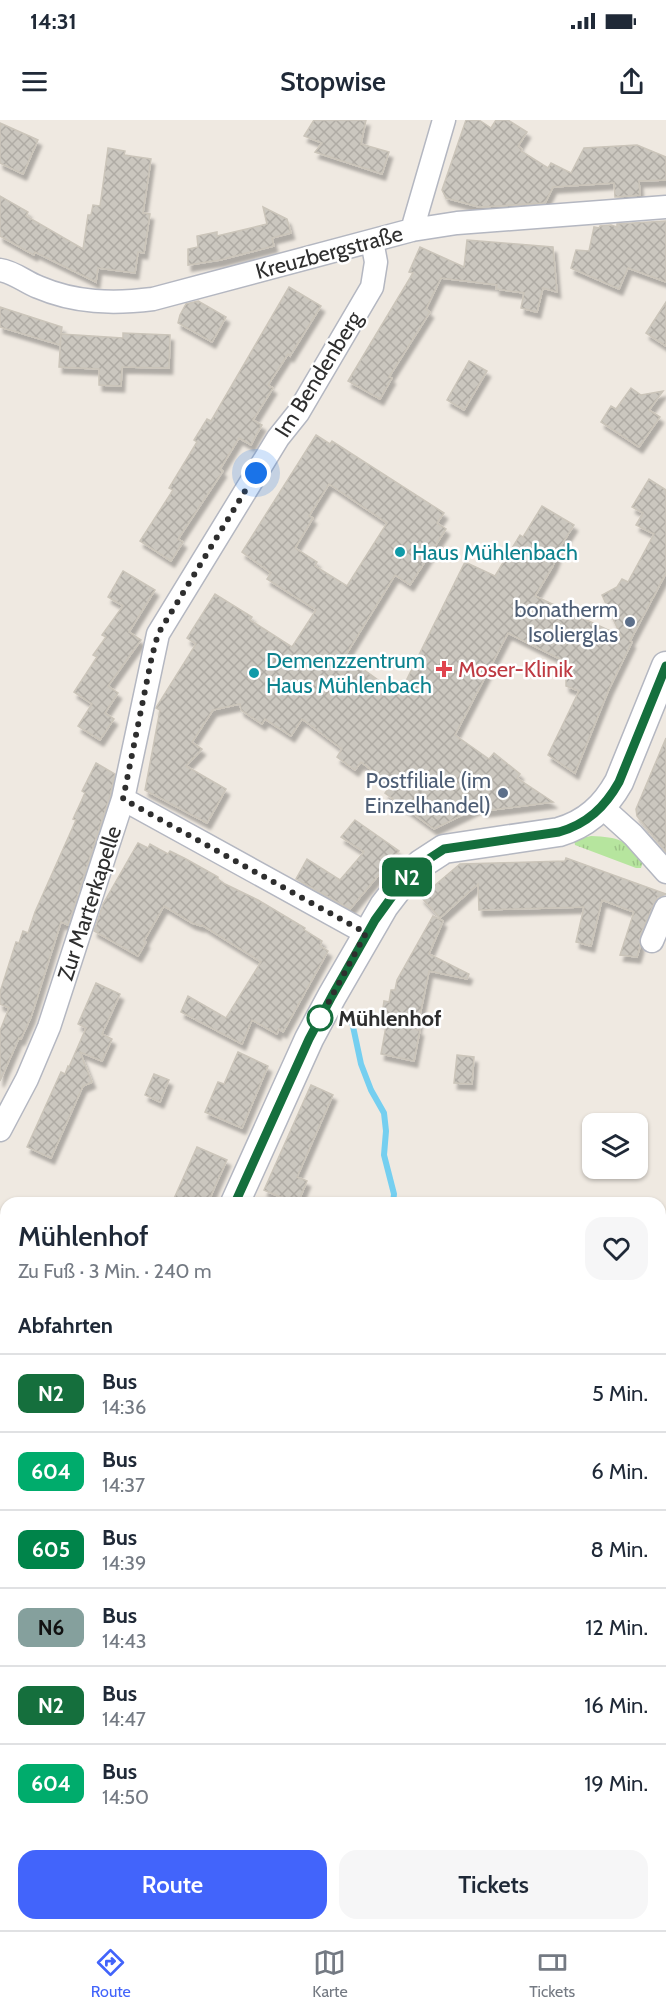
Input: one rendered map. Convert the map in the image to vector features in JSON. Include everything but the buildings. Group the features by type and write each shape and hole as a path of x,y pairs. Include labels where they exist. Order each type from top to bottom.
{"street":[{"path":"412,230 444,120"},
{"name":"Kreuzbergstraße","path":"0,270 36,287 72,298 125,302 153,299 412,230 457,223 666,207"},
{"name":"Im Bendenberg","path":"123,799 158,634 278,438 298,413 372,287 376,262 372,241"},
{"path":"238,1197 309,1039 366,933 404,880 421,864 444,849 559,832 573,828 602,807 619,782 666,666"},
{"name":"Zur Marterkapelle","path":"0,1130 27,1079 49,1027 123,799 366,933"},
{"path":"602,807 633,835 666,872"},
{"path":"652,941 666,908"}],"green space":[{"path":"591,836 609,837 626,844 643,861 641,868 575,845 574,840"}],"waterway":[{"path":"351,1017 361,1064 371,1090 384,1113 386,1131 384,1155 394,1197"}],"bus line":[{"name":"N2","path":"238,1197 309,1039 366,933 404,880 421,864 444,849 559,832 573,828 602,807 619,782 666,666"}],"place":[{"name":"Haus Mühlenbach","path":"400,552"},
{"name":"bonatherm Isolierglas","path":"630,622"},
{"name":"Moser-Klinik","path":"444,669"},
{"name":"Demenzzentrum Haus Mühlenbach","path":"254,673"},
{"name":"Postfiliale (im Einzelhandel)","path":"503,793"},
{"name":"Mühlenhof","path":"320,1018"}],"route":[{"path":"256,473 158,634 123,799 366,933 320,1018"}]}
